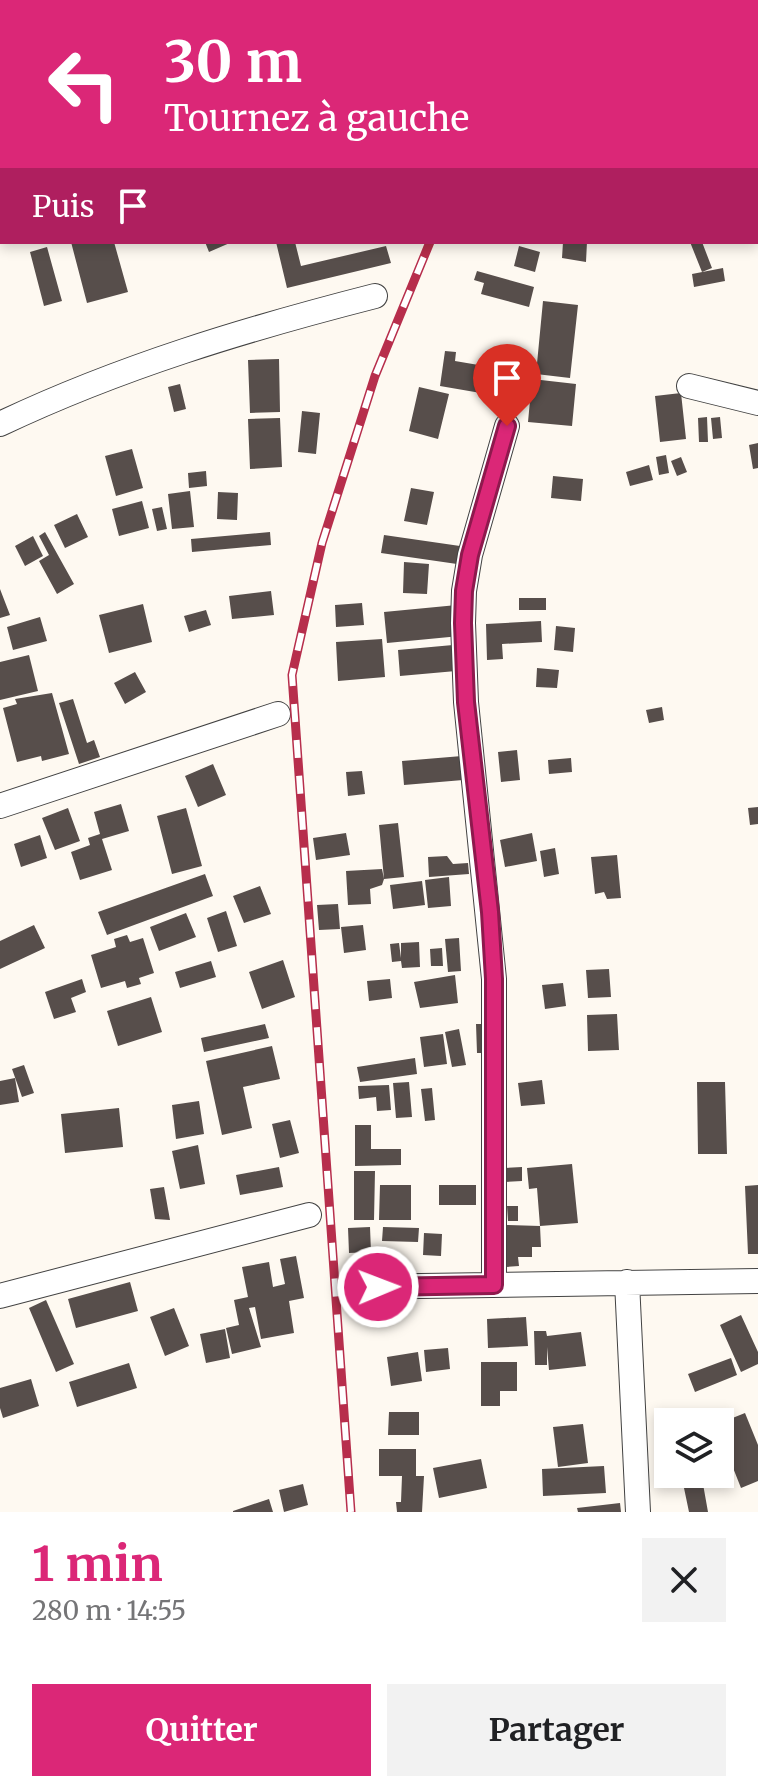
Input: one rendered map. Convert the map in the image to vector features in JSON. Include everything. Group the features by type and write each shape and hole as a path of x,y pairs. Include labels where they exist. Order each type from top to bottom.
{"street":[{"path":"0,424 148,363 236,333 375,296"},
{"path":"689,386 758,403"},
{"path":"494,1285 494,979 490,912 466,702 463,623 470,555 507,426"},
{"path":"1,804 278,714"},
{"path":"0,1296 309,1215"},
{"path":"349,1287 758,1281"},
{"path":"627,1282 638,1512"}],"building":[{"path":"72,244 115,244 128,292 87,303"},
{"path":"206,244 227,244 209,252"},
{"path":"276,244 296,244 301,266 386,246 391,263 287,288"},
{"path":"563,244 587,244 586,262 562,258"},
{"path":"691,244 703,244 712,268 702,272"},
{"path":"519,246 540,252 535,272 514,266"},
{"path":"47,247 62,301 44,306 30,252"},
{"path":"723,268 725,281 694,287 692,274"},
{"path":"477,271 534,287 529,307 481,294 484,283 474,280"},
{"path":"543,301 578,305 570,378 536,374"},
{"path":"445,351 456,352 455,361 508,370 504,397 440,386"},
{"path":"279,359 280,412 250,413 248,360"},
{"path":"532,379 576,384 572,426 528,422"},
{"path":"180,384 186,409 174,412 168,387"},
{"path":"419,387 449,394 438,439 409,431"},
{"path":"681,393 686,439 660,442 655,396"},
{"path":"302,411 320,413 316,454 298,452"},
{"path":"707,417 708,442 699,442 698,418"},
{"path":"720,417 722,438 713,439 711,418"},
{"path":"280,418 282,467 250,469 248,419"},
{"path":"758,443 758,468 753,469 749,445"},
{"path":"132,449 143,488 116,496 105,456"},
{"path":"666,455 669,473 659,475 656,457"},
{"path":"681,457 687,472 677,476 671,461"},
{"path":"649,465 653,480 630,486 626,472"},
{"path":"206,471 207,486 189,488 188,473"},
{"path":"553,476 583,479 581,501 551,498"},
{"path":"411,488 434,492 427,525 404,521"},
{"path":"190,491 194,527 172,529 168,494"},
{"path":"218,492 238,493 237,520 217,519"},
{"path":"142,501 149,528 119,536 112,509"},
{"path":"162,507 167,529 157,531 152,509"},
{"path":"77,514 88,537 65,548 54,525"},
{"path":"45,532 74,584 57,594 39,561 49,555 39,536"},
{"path":"270,532 271,545 192,552 191,539"},
{"path":"384,535 460,546 457,564 381,553"},
{"path":"33,536 43,556 25,566 15,546"},
{"path":"404,562 429,564 427,594 403,593"},
{"path":"0,589 10,615 0,618"},
{"path":"271,591 274,615 232,619 229,596"},
{"path":"519,598 546,598 546,610 519,610"},
{"path":"362,603 364,625 336,627 335,605"},
{"path":"143,604 152,642 109,653 99,615"},
{"path":"457,605 460,636 387,643 384,612"},
{"path":"206,610 211,625 189,632 184,616"},
{"path":"40,617 47,641 13,650 7,627"},
{"path":"541,621 542,642 502,644 503,659 487,660 486,624"},
{"path":"556,626 575,628 573,652 554,650"},
{"path":"382,639 385,677 338,681 336,642"},
{"path":"453,645 456,671 400,676 398,650"},
{"path":"29,655 38,691 0,700 0,662"},
{"path":"537,668 559,670 557,688 536,687"},
{"path":"135,672 146,692 125,704 114,683"},
{"path":"52,693 69,754 42,761 41,756 17,762 3,708 17,704 15,699"},
{"path":"73,699 87,743 94,740 100,757 79,764 59,703"},
{"path":"662,707 664,720 649,723 646,710"},
{"path":"517,750 520,780 501,782 498,752"},
{"path":"462,756 463,780 404,785 402,761"},
{"path":"571,758 572,772 549,774 548,760"},
{"path":"213,764 226,795 198,807 185,776"},
{"path":"362,771 365,794 348,796 346,772"},
{"path":"121,804 129,831 102,839 112,870 80,880 71,852 90,845 88,838 100,834 94,812"},
{"path":"758,807 758,824 750,825 748,808"},
{"path":"68,808 80,841 55,850 42,818"},
{"path":"186,808 202,866 172,874 157,816"},
{"path":"398,823 404,877 384,879 379,825"},
{"path":"346,833 350,855 316,860 313,838"},
{"path":"532,833 537,861 505,867 500,840"},
{"path":"40,835 47,858 21,867 14,844"},
{"path":"555,848 559,874 544,877 540,851"},
{"path":"617,855 621,898 607,899 604,892 595,894 591,857"},
{"path":"447,856 453,864 468,863 469,874 429,877 428,857"},
{"path":"382,869 382,885 370,889 371,904 348,905 346,871"},
{"path":"205,874 213,896 107,935 98,912"},
{"path":"449,877 451,906 428,908 425,880"},
{"path":"422,881 425,905 393,909 390,885"},
{"path":"260,886 271,914 244,923 233,896"},
{"path":"338,904 340,929 319,930 317,905"},
{"path":"226,911 237,946 218,952 207,918"},
{"path":"186,913 196,937 159,951 150,927"},
{"path":"34,925 45,948 0,969 0,941"},
{"path":"363,925 366,950 344,953 341,927"},
{"path":"127,935 130,942 143,938 154,973 139,978 141,984 127,988 125,981 101,988 91,955 116,947 114,939"},
{"path":"459,938 461,971 448,972 445,939"},
{"path":"419,942 420,967 402,968 401,961 392,962 390,944 399,943 401,958 401,943"},
{"path":"442,948 443,966 431,966 430,949"},
{"path":"283,960 295,997 262,1009 249,972"},
{"path":"211,961 216,977 180,988 175,972"},
{"path":"609,969 611,997 588,998 586,970"},
{"path":"455,975 458,1003 420,1008 414,982"},
{"path":"82,979 86,992 71,998 76,1012 54,1019 45,992"},
{"path":"390,979 392,998 369,1001 367,981"},
{"path":"563,983 566,1006 545,1009 542,985"},
{"path":"151,997 162,1032 118,1046 107,1011"},
{"path":"617,1014 619,1050 588,1051 587,1015"},
{"path":"265,1024 269,1038 204,1052 201,1038"},
{"path":"476,1024 488,1024 489,1053 477,1053"},
{"path":"459,1029 466,1065 452,1067 445,1032"},
{"path":"443,1034 447,1064 424,1067 420,1037"},
{"path":"272,1046 280,1079 243,1087 252,1128 222,1135 206,1061"},
{"path":"415,1058 417,1074 360,1082 357,1067"},
{"path":"24,1065 34,1093 22,1097 12,1069"},
{"path":"15,1078 19,1102 0,1105 0,1081"},
{"path":"542,1080 545,1104 521,1106 518,1083"},
{"path":"409,1082 412,1117 396,1118 393,1083"},
{"path":"697,1082 725,1082 727,1154 698,1154"},
{"path":"389,1085 391,1110 377,1111 376,1097 359,1099 358,1086"},
{"path":"432,1088 435,1120 425,1121 421,1089"},
{"path":"199,1101 204,1134 176,1139 172,1105"},
{"path":"119,1108 123,1147 65,1153 61,1114"},
{"path":"290,1120 299,1153 280,1158 272,1124"},
{"path":"355,1125 371,1125 371,1149 401,1149 401,1165 355,1166"},
{"path":"198,1145 205,1184 180,1189 172,1151"},
{"path":"572,1164 578,1223 540,1226 537,1188 529,1189 527,1168"},
{"path":"279,1167 283,1187 240,1195 236,1175"},
{"path":"522,1167 522,1181 504,1182 503,1168"},
{"path":"354,1171 375,1171 374,1220 354,1220"},
{"path":"380,1185 411,1185 411,1220 379,1220"},
{"path":"439,1185 476,1185 476,1205 439,1205"},
{"path":"758,1185 758,1254 748,1254 745,1186"},
{"path":"164,1187 170,1220 155,1219 150,1189"},
{"path":"507,1206 518,1206 518,1221 508,1221"},
{"path":"506,1225 540,1226 541,1247 532,1247 532,1257 518,1257 519,1266 506,1267"},
{"path":"370,1227 371,1252 349,1253 348,1228"},
{"path":"383,1227 419,1228 418,1242 382,1241"},
{"path":"424,1233 442,1234 441,1256 423,1255"},
{"path":"296,1256 304,1298 289,1301 294,1333 261,1339 255,1307 249,1308 261,1347 232,1354 226,1328 239,1325 234,1300 248,1297 242,1267 269,1262 273,1287 285,1284 280,1259"},
{"path":"130,1282 138,1311 76,1328 68,1299"},
{"path":"46,1300 74,1364 56,1372 29,1308"},
{"path":"174,1308 189,1346 165,1356 150,1317"},
{"path":"741,1315 758,1352 758,1364 741,1372 720,1325"},
{"path":"526,1317 528,1346 488,1348 487,1319"},
{"path":"225,1329 230,1358 206,1363 200,1334"},
{"path":"534,1331 546,1331 547,1336 581,1332 586,1366 549,1370 547,1347 547,1365 535,1365"},
{"path":"448,1348 450,1369 426,1372 424,1350"},
{"path":"418,1352 422,1381 391,1386 387,1357"},
{"path":"731,1358 737,1375 695,1392 688,1374"},
{"path":"481,1362 517,1362 517,1391 500,1391 500,1406 481,1406"},
{"path":"129,1363 137,1388 77,1407 69,1382"},
{"path":"31,1379 39,1406 3,1418 0,1388"},
{"path":"389,1412 419,1412 419,1435 388,1435"},
{"path":"745,1413 758,1445 758,1481 741,1488 734,1470 734,1417"},
{"path":"583,1424 588,1463 558,1467 553,1427"},
{"path":"379,1449 416,1449 416,1476 424,1476 422,1512 397,1512 396,1502 401,1502 402,1476 379,1476"},
{"path":"481,1459 487,1488 439,1498 433,1468"},
{"path":"604,1466 606,1493 543,1496 542,1469"},
{"path":"303,1484 308,1505 284,1512 279,1490"},
{"path":"684,1488 704,1488 708,1512 689,1512"},
{"path":"269,1499 273,1512 233,1512 233,1511"},
{"path":"620,1503 621,1512 578,1512 577,1508"}],"railway":[{"path":"351,1512 292,675 322,543 375,376 429,244"}],"route":[{"path":"378,1287 494,1285 494,979 490,912 466,702 463,623 470,555 507,426"}]}
